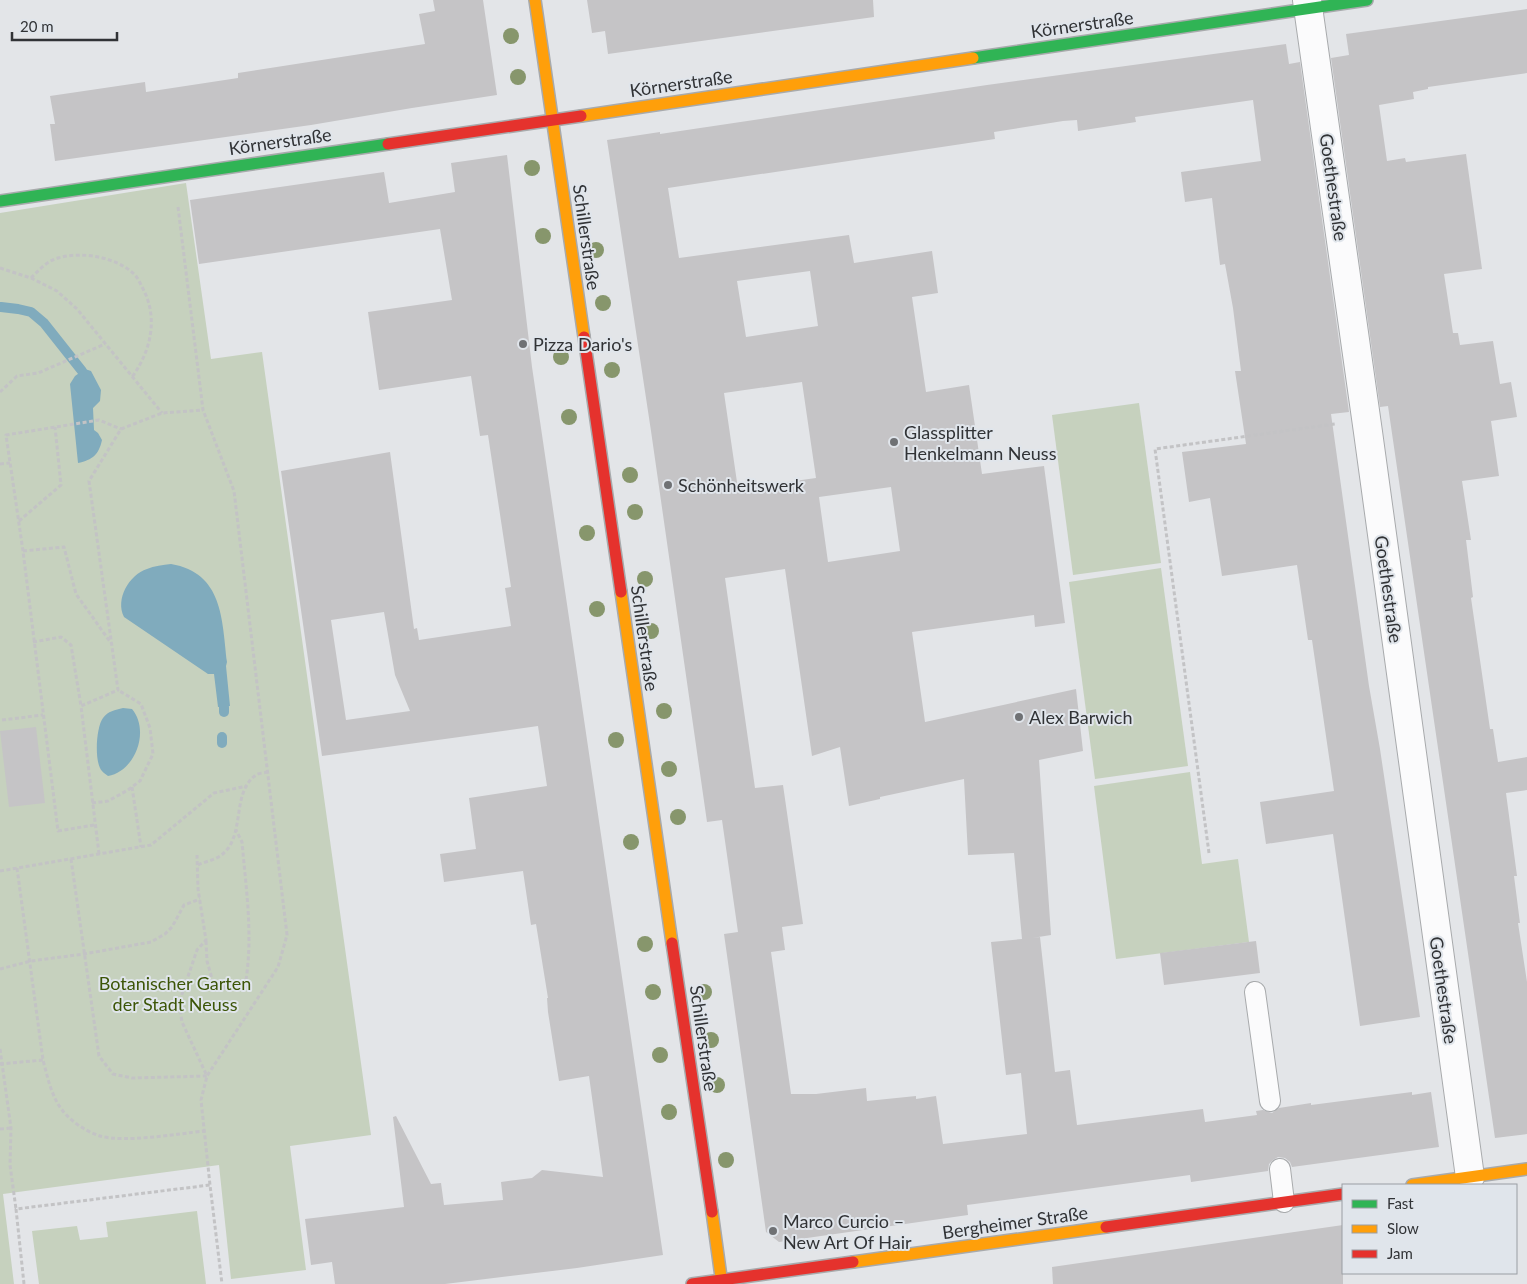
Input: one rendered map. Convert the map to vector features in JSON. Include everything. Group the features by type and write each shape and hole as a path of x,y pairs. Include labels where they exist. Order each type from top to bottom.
{"street":[{"name":"Schillerstraße","path":"535,0 721,1282"},
{"name":"Körnerstraße","path":"0,201 552,120 1308,4 1367,0"},
{"name":"Goethestraße","path":"1308,4 1470,1178"},
{"path":"1420,1184 1527,1169"},
{"name":"Bergheimer Straße","path":"692,1284 721,1282 1342,1194"}],"lane":[{"path":"1255,992 1270,1101"},
{"path":"1280,1169 1284,1202"}],"path":[{"path":"174,174 203,410 234,491 286,934 278,967 207,1076 201,1100 222,1284"},
{"path":"31,278 42,267 57,258 79,255 100,258 122,265 136,275 145,292 151,310 151,333 142,364 132,377"},
{"path":"0,268 31,278 57,291 77,310 162,413"},
{"path":"0,392 17,376 38,373 105,344"},
{"path":"118,690 89,481 121,429 162,413 203,410"},
{"path":"1209,853 1155,449 1366,419"},
{"path":"94,825 58,831 23,551 6,435 99,420 121,429"},
{"path":"19,522 61,486 54,427"},
{"path":"0,464 10,463"},
{"path":"23,551 64,547 76,594 112,644"},
{"path":"33,642 62,637 71,645 81,706 98,854"},
{"path":"81,706 118,690"},
{"path":"92,804 108,801 140,781 153,754 150,728 141,704 118,690"},
{"path":"2,720 43,715"},
{"path":"198,865 220,856 231,844 236,830 240,804 247,786 256,775 267,772"},
{"path":"0,871 151,845 214,793 247,786"},
{"path":"132,787 141,847"},
{"path":"197,855 207,961 213,982 221,988 231,988 246,980 250,933 242,842 236,830"},
{"path":"71,859 99,1056 113,1074 132,1078 207,1076"},
{"path":"17,868 43,1060 50,1086 59,1106 77,1125 100,1136 126,1139 204,1131"},
{"path":"0,969 31,961 151,942 165,934 172,927 184,905 200,899"},
{"path":"206,940 197,950 181,997 180,1009 182,1022 207,1076"},
{"path":"0,1049 11,1128 10,1165 24,1284"},
{"path":"1,1064 43,1060"},
{"path":"0,1129 11,1128"},
{"path":"16,1209 210,1185"}],"green space":[{"name":"Botanischer Garten der Stadt Neuss","path":"186,183 211,359 262,352 371,1135 290,1146 306,1270 231,1279 219,1165 3,1194 14,1284 0,1284 0,213"},
{"path":"1139,403 1161,563 1073,575 1052,415"},
{"path":"1161,568 1188,766 1095,779 1069,582"},
{"path":"1190,772 1202,864 1238,859 1249,942 1116,959 1094,786"},
{"path":"197,1211 206,1284 39,1284 32,1231 77,1226 80,1240 108,1237 106,1222"}],"water":[{"path":"85,369 91,371 101,390 100,401 93,408 94,430 102,440 95,456 78,463 70,384 75,376"},
{"path":"171,564 188,569 201,577 217,600 221,614 227,662 230,706 218,707 214,674 208,674 124,617 121,603 125,588 129,582 140,572 147,569"},
{"path":"123,708 132,709 140,728 140,738 133,758 118,773 108,776 99,767 97,745 99,729 103,718 107,714"}],"building":[{"path":"433,0 483,0 497,95 311,125 55,161 50,124 55,124 50,96 145,82 146,92 238,78 238,73 425,44 419,14 435,11"},
{"path":"587,0 873,0 874,17 608,54 605,31 592,33"},
{"path":"1527,9 1527,73 1428,87 1428,89 1413,92 1414,99 1379,105 1387,161 1405,158 1406,162 1466,154 1482,269 1444,274 1453,333 1458,333 1460,345 1493,341 1500,384 1511,382 1517,417 1491,421 1499,476 1462,481 1471,540 1466,540 1473,597 1471,598 1490,729 1493,729 1498,762 1527,757 1527,790 1506,793 1517,876 1514,876 1520,923 1518,923 1527,982 1527,1134 1495,1138 1388,406 1380,407 1331,58 1349,55 1346,34"},
{"path":"1286,44 1289,64 1300,62 1349,412 1331,414 1369,686 1420,1017 1360,1026 1333,834 1266,844 1260,802 1334,791 1312,640 1308,640 1297,565 1222,576 1210,498 1189,502 1182,452 1246,444 1235,371 1241,371 1233,308 1225,264 1220,265 1212,198 1185,202 1181,172 1261,161 1253,100 1135,117 1136,122 1078,131 1077,120 1063,121 994,132 995,139 668,188 679,258 849,235 854,263 932,251 938,293 912,297 926,392 969,385 982,474 1044,466 1065,623 1035,627 1034,615 912,632 925,722 1076,689 1083,751 1039,760 1051,935 1032,938 1040,937 1055,1072 1070,1070 1077,1125 1203,1109 1205,1122 1257,1115 1256,1111 1263,1110 1272,1113 1279,1108 1311,1103 1311,1105 1412,1092 1412,1095 1431,1092 1439,1147 1292,1167 1285,1158 1278,1157 1269,1164 1268,1171 1191,1182 1190,1175 967,1205 968,1215 779,1242 766,1232 724,934 738,932 722,820 707,822 607,140 660,132 660,134 987,85","holes":["810,271 818,326 746,337 737,281","802,382 816,478 738,489 724,393","891,487 900,551 828,562 819,497","785,569 812,756 840,747 849,806 880,799 880,797 964,779 968,855 1014,853 1022,939 991,942 1006,1075 1021,1073 1027,1134 943,1144 936,1096 916,1099 916,1096 867,1101 866,1088 816,1094 791,1094 771,952 785,950 782,927 803,924 783,785 755,788 725,578"]},
{"path":"507,155 532,367 663,1255 577,1268 445,1284 335,1284 332,1262 311,1265 305,1219 404,1207 393,1117 396,1116 431,1184 441,1183 444,1205 503,1200 501,1182 532,1178 542,1170 603,1177 589,1076 559,1081 536,924 531,925 523,871 444,882 440,854 476,849 469,798 547,786 538,726 322,756 281,471 390,452 414,629 417,628 419,640 511,626 505,588 511,587 488,435 480,436 471,376 379,390 368,312 452,300 440,229 199,264 190,200 384,172 389,203 455,192 451,163","holes":["384,612 395,675 410,711 346,720 331,620"]},
{"path":"36,727 45,803 9,807 0,731"},
{"path":"1256,941 1260,973 1164,985 1160,953"},
{"path":"1342,1225 1343,1284 1053,1284 1052,1267"}],"waterway":[{"path":"1,307 31,312 44,323 82,371"},
{"path":"224,707 224,712"},
{"path":"222,737 222,743"}],"traffic: fast":[{"path":"973,58 1367,0"},
{"path":"0,201 388,144"}],"traffic: slow":[{"path":"535,0 584,337"},
{"path":"581,116 973,58"},
{"path":"621,592 672,943"},
{"path":"1419,1184 1527,1169"},
{"path":"712,1212 722,1284"},
{"path":"853,1262 1106,1227"}],"traffic: jam":[{"path":"388,144 581,116"},
{"path":"584,337 621,592"},
{"path":"672,943 712,1212"},
{"path":"1106,1227 1342,1194"},
{"path":"692,1284 853,1262"}],"place":[{"name":"Pizza Dario's","path":"523,344"},
{"name":"Glassplitter Henkelmann Neuss","path":"894,442"},
{"name":"Schönheitswerk","path":"668,485"},
{"name":"Alex Barwich","path":"1019,717"},
{"name":"Marco Curcio – New Art Of Hair","path":"773,1231"}]}
